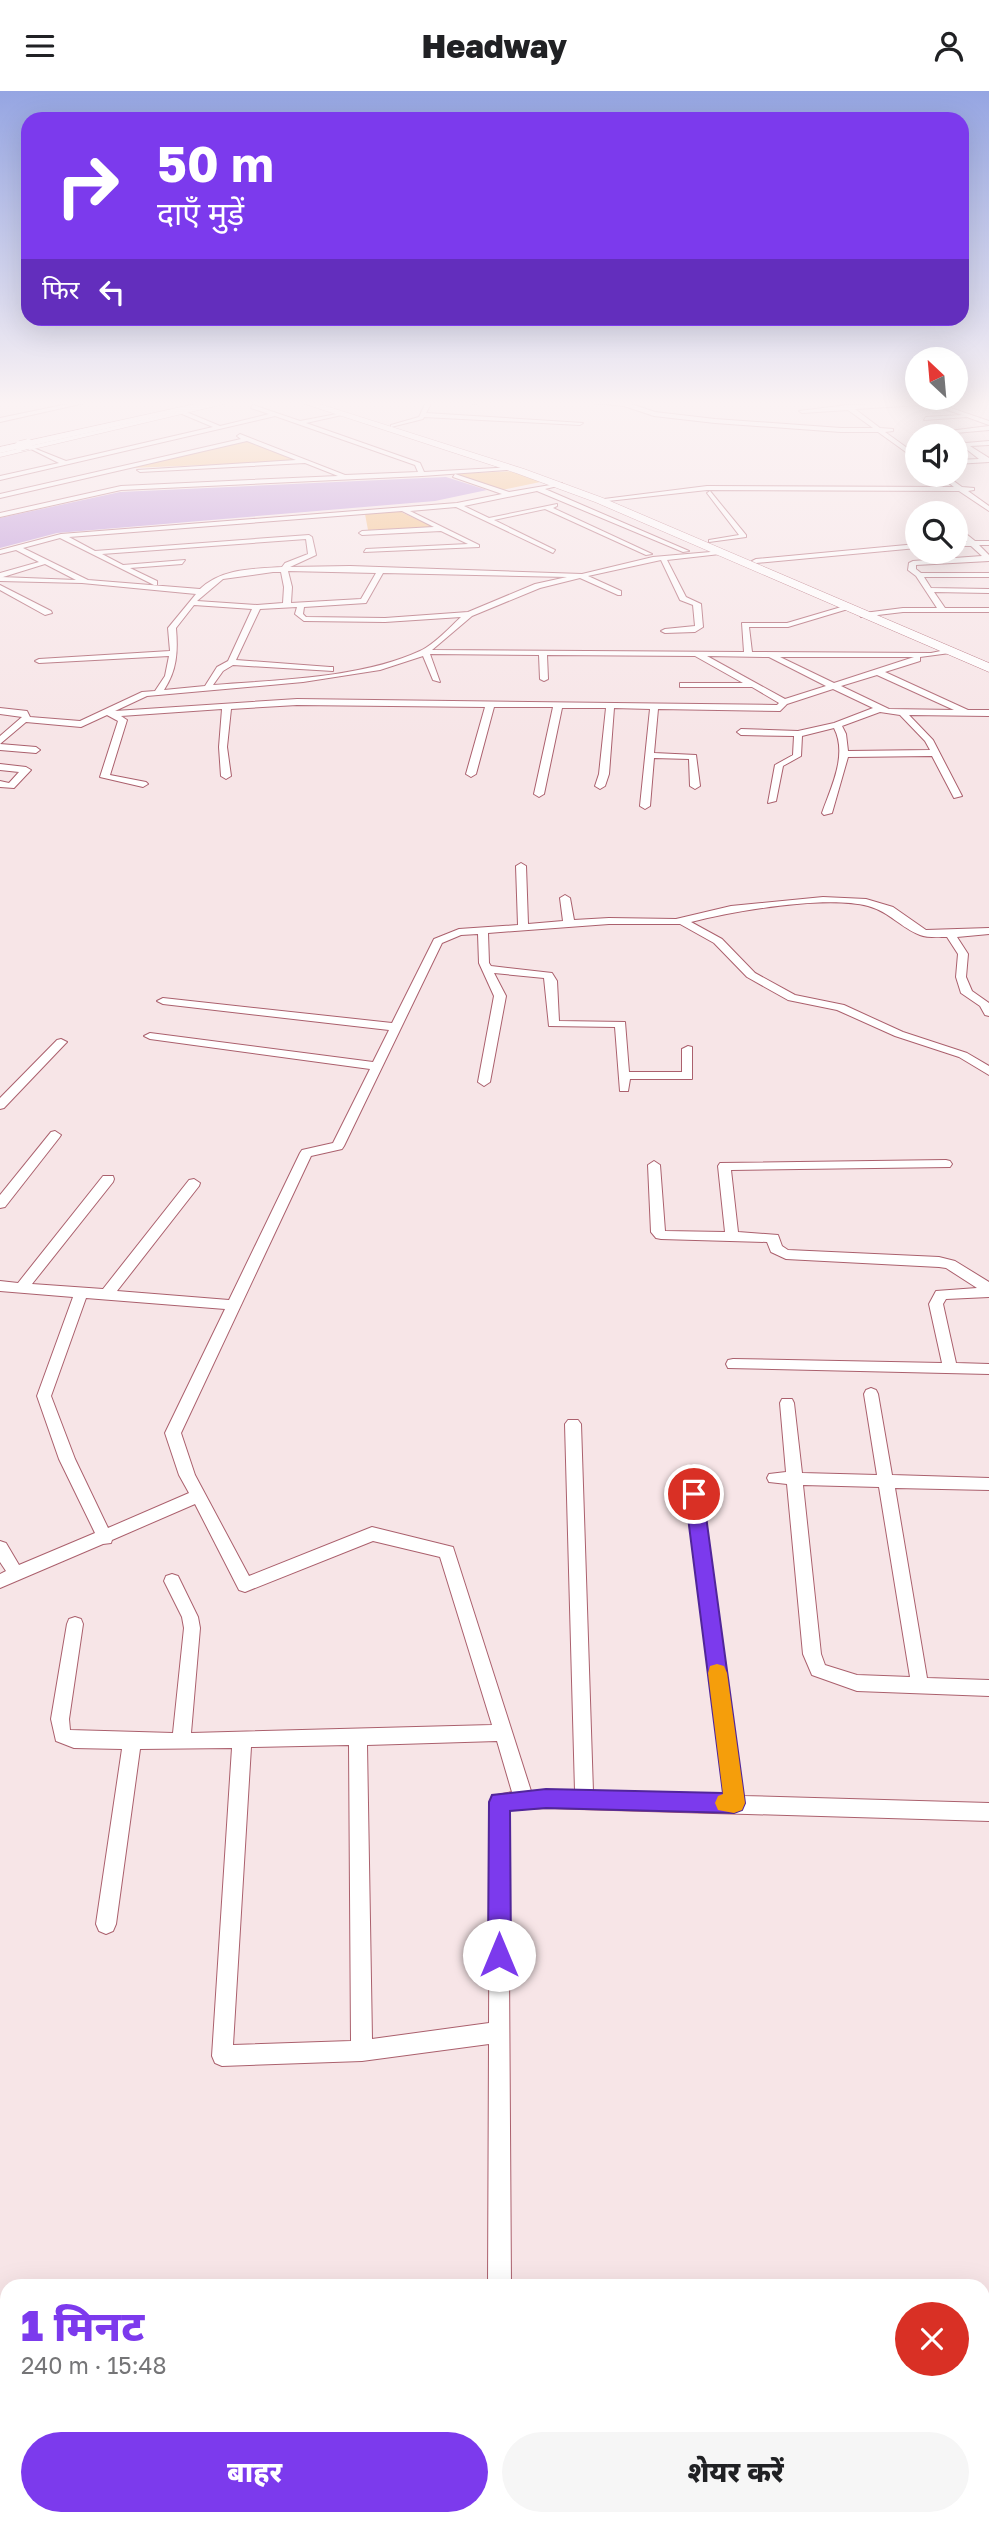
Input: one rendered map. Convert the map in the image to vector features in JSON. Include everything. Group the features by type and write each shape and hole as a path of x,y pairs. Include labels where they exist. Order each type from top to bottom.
{"highway":[{"path":"635,514 989,668"},
{"path":"641,514 989,661"}],"street":[{"path":"0,552 61,536 325,514"},
{"path":"358,514 369,568"},
{"path":"366,551 477,546 411,514"},
{"path":"474,514 553,551"},
{"path":"487,520 516,514"},
{"path":"560,514 648,554"},
{"path":"597,514 685,551"},
{"path":"711,541 744,536 726,514"},
{"path":"284,570 288,565 312,555 306,515"},
{"path":"362,533 443,529"},
{"path":"61,536 162,587"},
{"path":"94,553 309,537"},
{"path":"637,549 685,537"},
{"path":"968,539 988,559"},
{"path":"968,543 989,543"},
{"path":"757,561 905,547"},
{"path":"17,548 86,582"},
{"path":"425,652 469,614 515,588 663,558 720,552"},
{"path":"663,558 683,598 697,604 699,627 695,630 665,631"},
{"path":"943,610 919,575 912,571 913,563 988,559"},
{"path":"0,577 45,562"},
{"path":"120,567 182,562"},
{"path":"158,692 169,676 174,653 172,628 192,603 220,577 284,570 369,568 381,571 579,575 618,593"},
{"path":"284,570 288,587 287,604"},
{"path":"192,603 257,607 363,601 381,571"},
{"path":"506,573 515,588"},
{"path":"919,575 989,575"},
{"path":"0,577 204,592"},
{"path":"0,587 48,613"},
{"path":"929,590 989,591"},
{"path":"301,604 299,614 304,619 385,620 469,614"},
{"path":"209,687 220,669 231,662 257,607"},
{"path":"748,653 746,625 788,625 845,607"},
{"path":"864,615 989,610"},
{"path":"106,714 297,702 780,708 784,702 947,651"},
{"path":"425,652 436,680"},
{"path":"0,741 25,719 82,724 145,694 303,680 380,668 425,652 931,655"},
{"path":"39,661 174,653"},
{"path":"543,653 544,680"},
{"path":"695,653 784,702"},
{"path":"767,653 887,712 989,713"},
{"path":"231,662 349,673"},
{"path":"878,672 967,713"},
{"path":"233,685 251,705"},
{"path":"682,685 753,685"},
{"path":"471,774 490,705"},
{"path":"539,794 558,705"},
{"path":"226,776 223,747 227,706"},
{"path":"600,786 604,774 610,706"},
{"path":"645,806 654,706"},
{"path":"741,732 798,734 837,725 879,709"},
{"path":"0,711 24,713 25,719"},
{"path":"902,712 929,740 957,796"},
{"path":"106,714 116,715 123,720 105,777 143,784"},
{"path":"827,813 844,754 841,730 837,725"},
{"path":"771,801 779,765 797,756 798,734"},
{"path":"0,747 36,750"},
{"path":"844,754 936,753"},
{"path":"648,755 694,757 695,786"},
{"path":"0,767 26,770 11,786 0,784"},
{"path":"521,866 523,928"},
{"path":"565,898 569,924"},
{"path":"524,1800 447,1552 372,1534 245,1585 187,1475 173,1433 306,1153 338,1146 438,940 459,932 569,924 682,921 731,909 822,900 866,902 889,909 923,933 950,935 989,931"},
{"path":"682,921 718,941 751,975 792,998 840,1007 899,1034 973,1060 989,1071"},
{"path":"483,930 487,969 500,996 484,1082"},
{"path":"950,935 962,954 961,977 967,993 984,1004 989,1013"},
{"path":"487,969 548,975 552,981 553,1024 621,1024 624,1081 688,1076 688,1049"},
{"path":"163,1001 396,1027"},
{"path":"150,1036 376,1066"},
{"path":"0,1105 61,1042"},
{"path":"973,1060 989,1057"},
{"path":"0,1204 55,1135"},
{"path":"733,1237 724,1166 946,1164"},
{"path":"654,1165 658,1232 661,1235 773,1238 776,1249 786,1254 939,1262 950,1264 989,1290"},
{"path":"21,1287 108,1179"},
{"path":"106,1295 194,1183"},
{"path":"0,1286 234,1305"},
{"path":"950,1368 936,1304 941,1294 989,1290"},
{"path":"80,1293 44,1396 67,1459 105,1538"},
{"path":"733,1364 989,1369"},
{"path":"871,1394 920,1686"},
{"path":"787,1403 812,1654 818,1670 857,1683 989,1688"},
{"path":"573,1425 584,1800"},
{"path":"692,1471 734,1803"},
{"path":"775,1478 988,1486"},
{"path":"0,1548 8,1577 105,1538 198,1496"},
{"path":"172,1581 190,1617 192,1628 181,1741"},
{"path":"75,1624 60,1719 62,1735 74,1740 132,1742 503,1733"},
{"path":"358,1736 362,2051"},
{"path":"242,1740 222,2056 362,2051 499,2032"},
{"path":"106,1924 132,1742"},
{"path":"499,2279 499,1802 584,1800 734,1803 989,1812"}],"shaded area":[{"path":"21,514 287,514 57,533 0,548 0,518"},
{"path":"365,514 404,514 433,527 368,530"}],"slow traffic":[{"path":"717,1673 734,1803 726,1803"}],"route":[{"path":"499,1955 499,1802 546,1798 734,1803 694,1494"}]}
